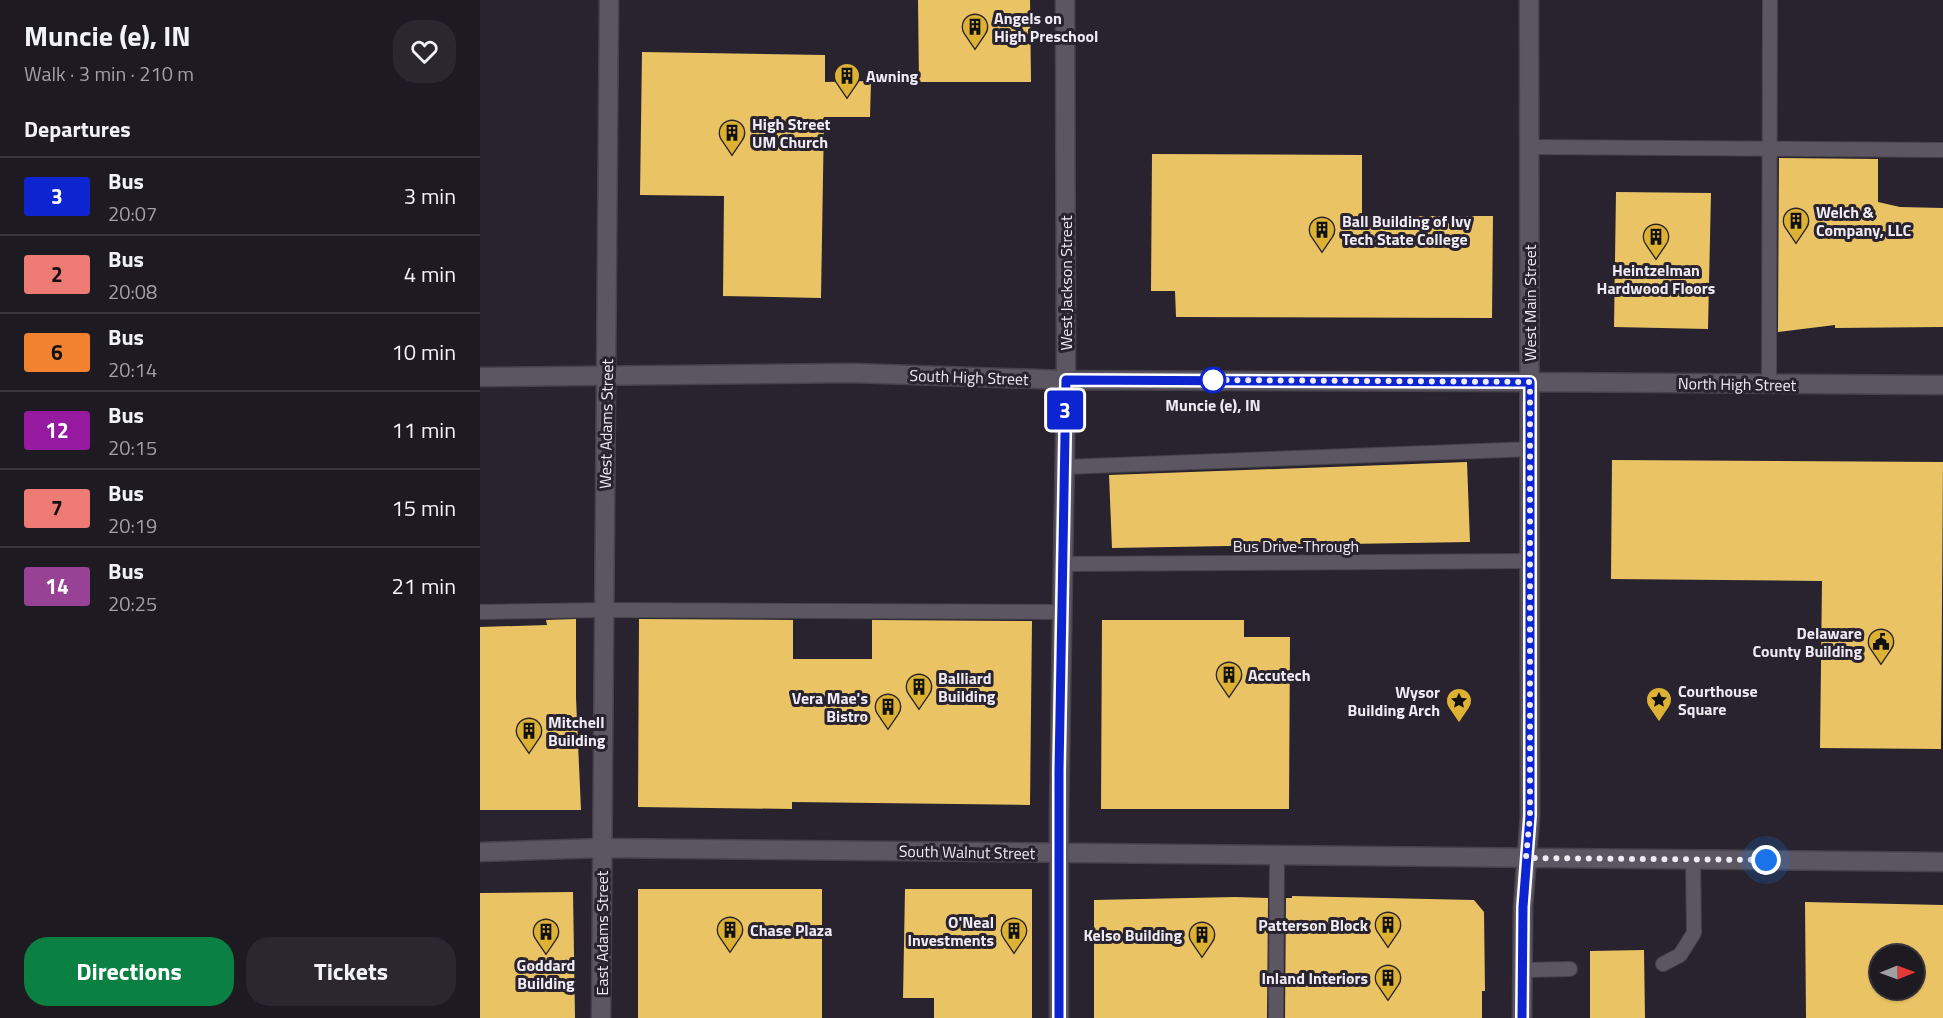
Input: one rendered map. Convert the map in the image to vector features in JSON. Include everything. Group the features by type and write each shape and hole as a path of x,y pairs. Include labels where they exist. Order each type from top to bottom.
{"main road":[{"name":"West Adams Street","path":"602,848 609,0"},
{"name":"West Jackson Street","path":"1059,1018 1061,612 1066,380 1065,0"},
{"name":"West Main Street","path":"1522,1018 1523,907 1530,816 1529,0"},
{"name":"South High Street","path":"480,377 852,373 1066,380 1530,382"},
{"name":"North High Street","path":"1530,382 1943,386"},
{"name":"South Walnut Street","path":"480,852 602,848 1943,862"},
{"name":"East Adams Street","path":"601,1018 602,848"}],"lane":[{"path":"1769,384 1770,0"},
{"path":"1530,147 1943,150"},
{"path":"1064,467 1530,449"},
{"name":"Bus Drive-Through","path":"1062,564 1530,561"},
{"path":"480,612 604,609 1061,612"},
{"path":"1276,1018 1277,855"},
{"path":"1663,964 1680,955 1694,933 1694,858"},
{"path":"1523,970 1570,969"}],"building":[{"name":"Angels on High Preschool","path":"918,0 1030,0 1031,82 919,82"},
{"name":"High Street UM Church","path":"642,52 825,55 825,82 871,81 870,117 824,117 821,298 723,296 724,196 640,195"},
{"name":"Ball Building of Ivy Tech State College","path":"1152,154 1362,155 1362,216 1493,216 1492,318 1176,317 1175,291 1151,291"},
{"path":"1779,158 1878,159 1878,202 1900,207 1943,208 1943,327 1835,328 1835,325 1778,332"},
{"path":"1616,192 1711,193 1708,329 1614,327"},
{"name":"Delaware County Building","path":"1612,460 1943,462 1941,749 1820,748 1822,581 1611,579"},
{"path":"1467,462 1470,542 1112,548 1109,475"},
{"name":"Mitchell Building","path":"576,619 576,698 581,810 480,810 480,627 547,625 546,620"},
{"path":"639,619 793,620 793,659 872,659 872,620 1032,621 1030,805 792,802 792,809 638,807"},
{"name":"Accutech","path":"1102,620 1244,620 1244,637 1290,637 1289,809 1101,809"},
{"name":"Chase Plaza","path":"638,889 822,889 822,1018 638,1018"},
{"path":"905,889 1032,889 1032,1018 934,1018 934,998 903,998"},
{"path":"573,892 575,1018 480,1018 480,893"},
{"name":"Patterson Block","path":"1292,896 1474,900 1484,912 1485,991 1482,991 1482,1018 1285,1018 1286,898 1292,898"},
{"path":"1268,898 1267,1018 1094,1018 1094,900"},
{"path":"1805,902 1943,905 1943,1018 1806,1018"},
{"path":"1644,950 1645,1018 1590,1018 1590,951"}],"bus line":[{"name":"3","path":"1059,1018 1059,771 1066,380 1117,380 1530,382 1530,816 1523,907 1522,1018"}],"place":[{"name":"Angels on High Preschool","path":"975,50"},
{"name":"Awning","path":"847,99"},
{"name":"High Street UM Church","path":"732,156"},
{"name":"Welch & Company, LLC","path":"1796,244"},
{"name":"Ball Building of Ivy Tech State College","path":"1322,253"},
{"name":"Heintzelman Hardwood Floors","path":"1656,260"},
{"name":"Muncie (e), IN","path":"1213,380"},
{"name":"Delaware County Building","path":"1881,665"},
{"name":"Accutech","path":"1229,698"},
{"name":"Balliard Building","path":"919,710"},
{"name":"Courthouse Square","path":"1659,723"},
{"name":"Wysor Building Arch","path":"1459,724"},
{"name":"Vera Mae's Bistro","path":"888,730"},
{"name":"Mitchell Building","path":"529,754"},
{"name":"Patterson Block","path":"1388,948"},
{"name":"Chase Plaza","path":"730,953"},
{"name":"O'Neal Investments","path":"1014,954"},
{"name":"Goddard Building","path":"546,955"},
{"name":"Kelso Building","path":"1202,958"},
{"name":"Inland Interiors","path":"1388,1001"}],"route":[{"path":"1213,380 1209,380 1530,382 1530,816 1526,858 1766,860"}]}
